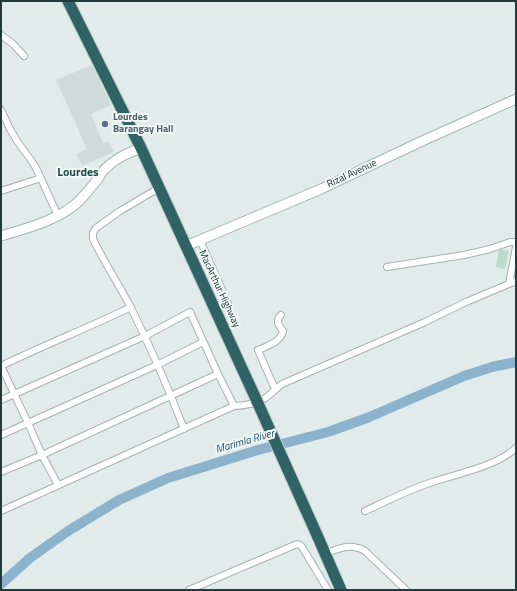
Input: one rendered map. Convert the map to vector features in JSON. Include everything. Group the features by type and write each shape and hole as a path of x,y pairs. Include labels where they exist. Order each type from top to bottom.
{"highway":[{"name":"MacArthur Highway","path":"68,1 186,246 341,590"}],"street":[{"path":"1,35 13,44 24,56"},
{"name":"Rizal Avenue","path":"186,246 321,189 516,99"},
{"path":"1,110 17,141 33,163 58,216"},
{"path":"1,236 34,226 68,210 92,187 105,168 119,158 140,148"},
{"path":"1,191 41,178"},
{"path":"159,188 120,211 96,228 93,234 93,239 131,307 145,336 184,429"},
{"path":"200,240 228,303"},
{"path":"387,267 464,255 490,249 510,242 516,242"},
{"path":"509,284 516,247"},
{"path":"1,511 234,406 247,405 267,397 282,384 299,376 516,281"},
{"path":"58,485 42,455 1,366 131,307"},
{"path":"1,400 145,336 190,312 234,406"},
{"path":"275,389 258,350 279,340 283,335 283,331 277,321 278,317 281,315"},
{"path":"1,435 157,365 203,342"},
{"path":"1,472 42,455 218,374"},
{"path":"365,511 435,481 490,464 516,448"},
{"path":"189,590 297,544 302,547 328,590"},
{"path":"325,554 343,547 354,546 360,548 406,590"}],"shaded area":[{"path":"92,65 111,105 91,114 103,143 109,141 114,152 82,166 76,154 87,149 56,80"}],"green space":[{"path":"499,249 509,251 505,269 496,267"}],"waterway":[{"name":"Marimla River","path":"1,584 30,558 68,531 119,500 168,478 258,450 328,432 367,418 464,376 492,367 516,362"}],"place":[{"name":"Lourdes Barangay Hall","path":"105,124"}],"district":[{"name":"Lourdes","path":"78,173"}]}
